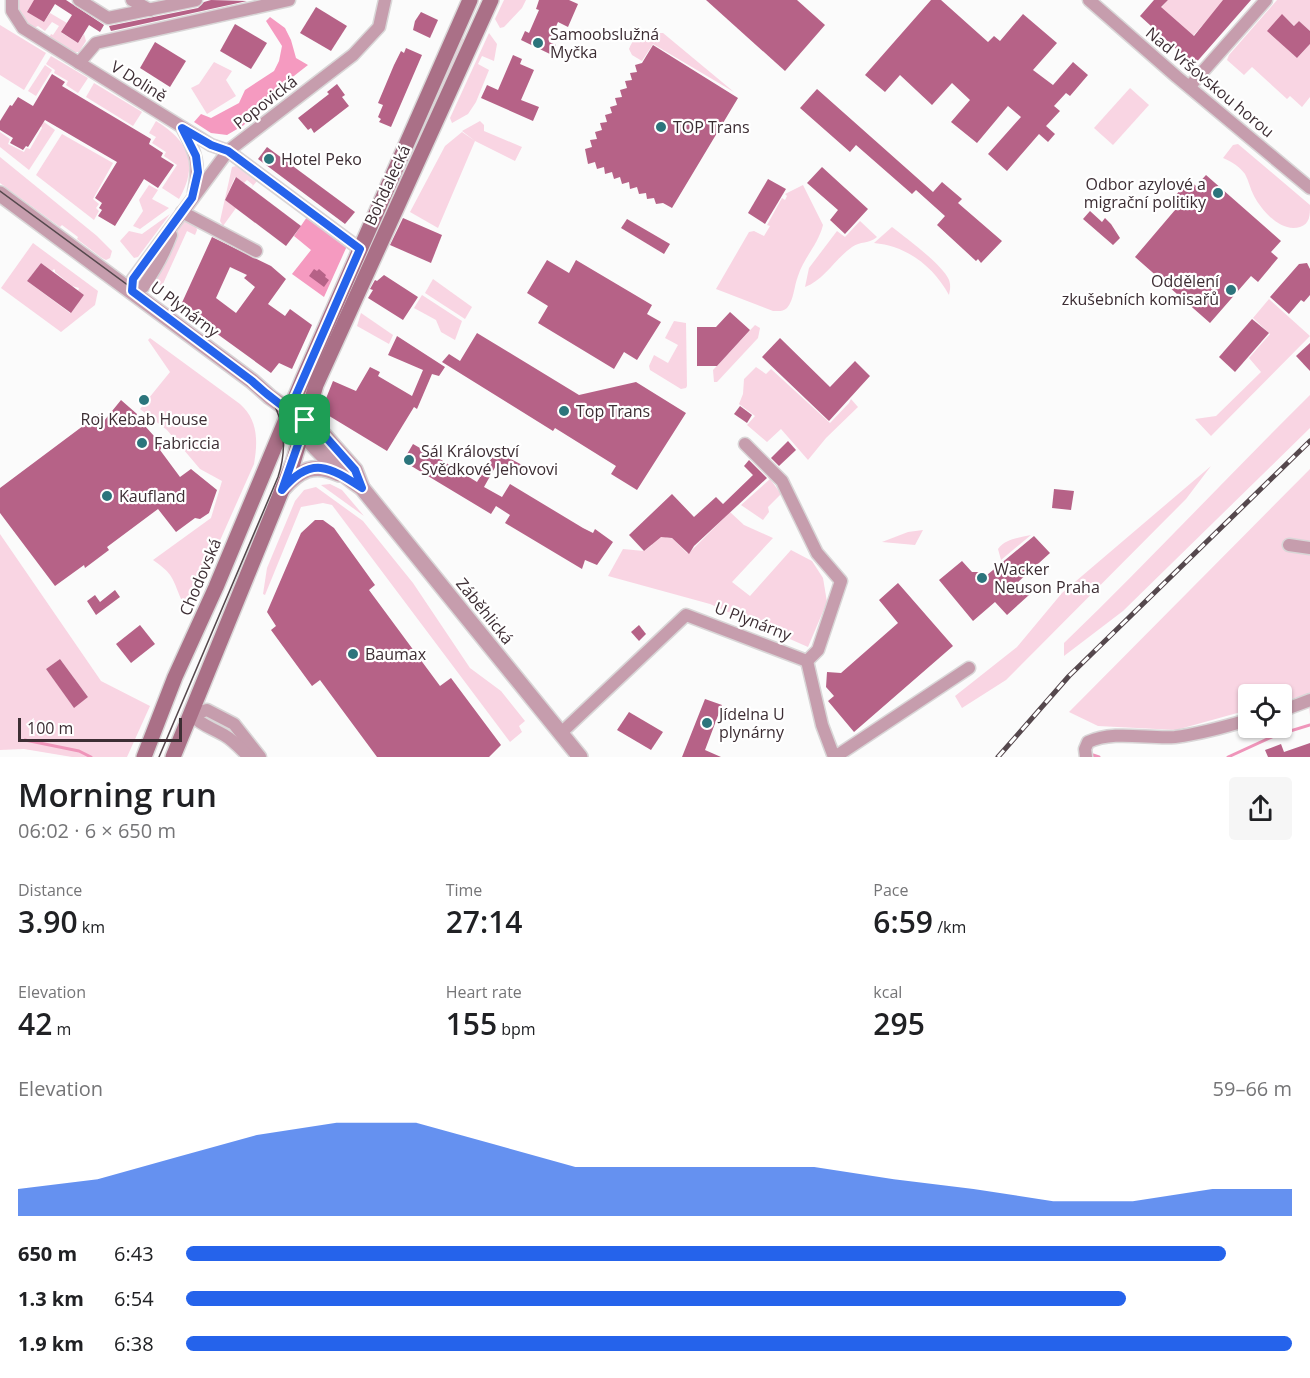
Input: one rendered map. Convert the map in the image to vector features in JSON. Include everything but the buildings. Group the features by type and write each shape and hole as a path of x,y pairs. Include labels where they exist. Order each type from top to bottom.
{"main road":[{"name":"Bohdalecká","path":"289,411 470,0"},
{"name":"Bohdalecká","path":"303,426 321,374 491,0"},
{"name":"Chodovská","path":"144,757 177,673 216,587 289,411"},
{"path":"173,757 282,490 303,426"}],"street":[{"name":"V Dolině","path":"12,0 12,10 23,28 182,128 211,145 228,151 360,249"},
{"path":"79,0 108,18 196,0"},
{"path":"132,0 150,10"},
{"name":"V Dolině","path":"79,63 96,43 289,0"},
{"name":"Popovická","path":"132,290 133,279 228,151 353,55 379,27 385,0"},
{"path":"1190,86 1266,0"},
{"name":"Nad Vršovskou horou","path":"1094,2 1310,188"},
{"path":"182,128 196,156 198,172 192,198"},
{"name":"U Plynárny","path":"0,194 132,290 289,411"},
{"path":"179,216 256,251"},
{"name":"Záběhlická","path":"289,411 343,476 362,488"},
{"name":"Záběhlická","path":"303,426 324,435 355,470 362,488 580,757"},
{"path":"745,444 782,481 817,553 841,581 818,650 807,661 822,725 834,757 969,668"},
{"path":"282,490 295,475 308,469 326,468 343,476"},
{"path":"1289,545 1310,548"},
{"name":"U Plynárny","path":"561,733 686,615 807,661"},
{"path":"1292,707 1310,700"},
{"path":"191,715 207,710 234,724 260,757"},
{"path":"191,715 201,724 233,741 249,757"},
{"path":"1081,753 1088,742 1095,738 1110,736 1174,737 1238,723"}],"shaded area":[{"path":"18,0 35,0 28,12 44,22 50,13 67,23 62,33 78,43 84,34 86,41 79,52 70,52 49,38 59,26 52,22 45,31 27,23 20,12"},
{"path":"504,0 526,0 522,8 504,27 500,28 495,19"},
{"path":"1168,0 1225,0 1192,37 1160,9"},
{"path":"1277,0 1310,0 1310,31 1299,21 1295,26 1282,15 1284,46 1297,58 1310,44 1310,97 1302,107 1290,96 1287,99 1252,67 1244,75 1227,60"},
{"path":"270,17 285,28 296,58 308,65 262,101 244,125 227,135 211,133 194,122 201,114 211,118 239,103 245,90 274,71 282,46 266,21"},
{"path":"0,25 46,53 24,90 0,75"},
{"path":"489,33 497,44 494,61 482,56 478,64 489,70 476,102 468,114 452,123 450,118"},
{"path":"646,33 663,33 734,92 653,44 642,61 632,55 629,49 632,43"},
{"path":"461,38 465,40 403,174 403,173"},
{"path":"51,56 88,78 78,93 66,85 68,81 54,73 55,70 46,64"},
{"path":"214,62 232,71 226,80 236,96 207,114 191,88 199,84"},
{"path":"45,65 52,70 36,96 28,91"},
{"path":"94,83 142,112 133,126 86,97"},
{"path":"1130,88 1149,105 1113,145 1094,128"},
{"path":"156,121 176,137 187,155 188,175 179,199 162,188 177,165 164,156 166,152 152,143 156,137 149,133"},
{"path":"480,121 484,125 484,131 522,147 515,161 475,141 462,131"},
{"path":"44,122 55,130 29,170 0,147 0,132 10,139 8,144 24,152 26,148 30,149"},
{"path":"462,132 475,141 438,228 410,212 445,146"},
{"path":"62,134 113,163 93,199 99,204 96,208 99,211 94,220 36,175"},
{"path":"1238,144 1310,205 1306,224 1300,227 1286,227 1279,224 1262,208 1245,174 1235,164 1223,158 1233,145"},
{"path":"0,157 97,236 112,251 110,258 106,260 102,258 62,225 60,227 0,183"},
{"path":"236,166 257,181 251,188 253,185 247,180 244,183 235,177 225,200 236,208 223,226 220,221 232,167"},
{"path":"149,185 158,190 152,199 169,208 140,229 133,226 143,211 139,200"},
{"path":"803,185 823,225 801,269 787,308 782,311 773,311 716,289 749,232 754,231 764,236 770,226 767,225 782,198 785,200 787,196 785,194"},
{"path":"170,214 138,257 134,258 120,241 129,231 142,234"},
{"path":"307,217 347,246 324,297 292,274 311,250 294,236"},
{"path":"860,221 877,237 852,247 824,274 805,287 809,268 837,231 845,237"},
{"path":"184,222 196,226 197,230 195,235 187,231 162,286 152,280 179,226"},
{"path":"892,227 940,267 949,280 949,295 935,275 918,259 897,248 874,243"},
{"path":"33,243 98,291 95,305 61,332 1,288","holes":["41,263 52,271 54,269 72,286 79,288 78,291 84,295 70,313 27,281"]},
{"path":"433,279 472,307 465,319 425,293"},
{"path":"422,295 462,321 455,340 441,332 436,320 414,308"},
{"path":"1269,299 1310,336 1211,436 1195,419 1216,416 1261,372 1249,358 1270,334 1253,318"},
{"path":"361,313 393,335 389,344 357,326"},
{"path":"674,321 686,323 687,386 681,389 650,370 649,366 654,355 668,363 678,345 665,338"},
{"path":"755,325 760,328 758,338 717,382 714,382 713,370"},
{"path":"150,338 240,404 250,417 255,431 254,464 198,590 187,600 181,599 171,576 153,560 211,518 222,481 200,469 167,430 140,409 170,372 148,340"},
{"path":"756,367 766,374 771,369 830,423 851,399 858,407 826,438 808,460 781,429 767,442 747,425 755,416 739,404 743,394 744,379"},
{"path":"1310,395 1310,428 1123,611 1064,656 1064,643"},
{"path":"1211,466 1186,499 1006,680 962,708 955,696 1017,647 1062,593"},
{"path":"1310,469 1310,716 1308,694 1292,699 1292,684 1238,684 1238,713 1176,730 1098,726 1069,712"},
{"path":"770,479 781,494 768,507 769,512 763,520 741,505"},
{"path":"330,484 342,490 364,516 321,485"},
{"path":"316,487 363,521 413,583 470,668 501,691 525,721 519,726 522,732 510,742 332,505 323,503 301,507 265,595 263,594 267,568 295,501 304,490"},
{"path":"730,512 744,525 773,538 732,582 750,596 791,550 812,561 823,578 827,602 808,647 710,604 608,576 623,549 644,551 662,533 667,538 672,538 689,553"},
{"path":"923,530 915,545 882,542 908,532"},
{"path":"0,534 101,681 150,706 127,757 72,757 24,749 0,750","holes":["60,659 88,697 74,707 46,669"]},
{"path":"1031,535 1001,560 998,549 1001,545 1013,539"}],"waterway":[{"path":"1228,757 1274,736 1310,725"},
{"path":"25,740 79,751 91,757"},
{"path":"1093,755 1099,757"}],"tram line":[{"path":"0,191 254,378 271,399 281,424 283,450 278,477 159,757"}],"railway":[{"path":"998,757 1069,676 1310,441"}],"place":[{"name":"Samoobslužná Myčka","path":"538,43"},
{"name":"TOP Trans","path":"661,127"},
{"name":"Hotel Peko","path":"269,159"},
{"name":"Odbor azylové a migrační politiky","path":"1218,193"},
{"name":"Oddělení zkušebních komisařů","path":"1231,290"},
{"name":"Roj Kebab House","path":"144,400"},
{"name":"Top Trans","path":"564,411"},
{"name":"Fabriccia","path":"142,443"},
{"name":"Sál Království Svědkové Jehovovi","path":"409,460"},
{"name":"Kaufland","path":"107,496"},
{"name":"Wacker Neuson Praha","path":"982,578"},
{"name":"Baumax","path":"353,654"},
{"name":"Jídelna U plynárny","path":"707,723"}],"route":[{"path":"305,420 289,411 270,397 132,291 133,279 192,198 198,172 196,156 182,128 211,145 228,151 360,249 289,411 302,433 282,490 295,475 308,469 318,468 332,470 362,488 355,470 324,435 305,420"}]}
